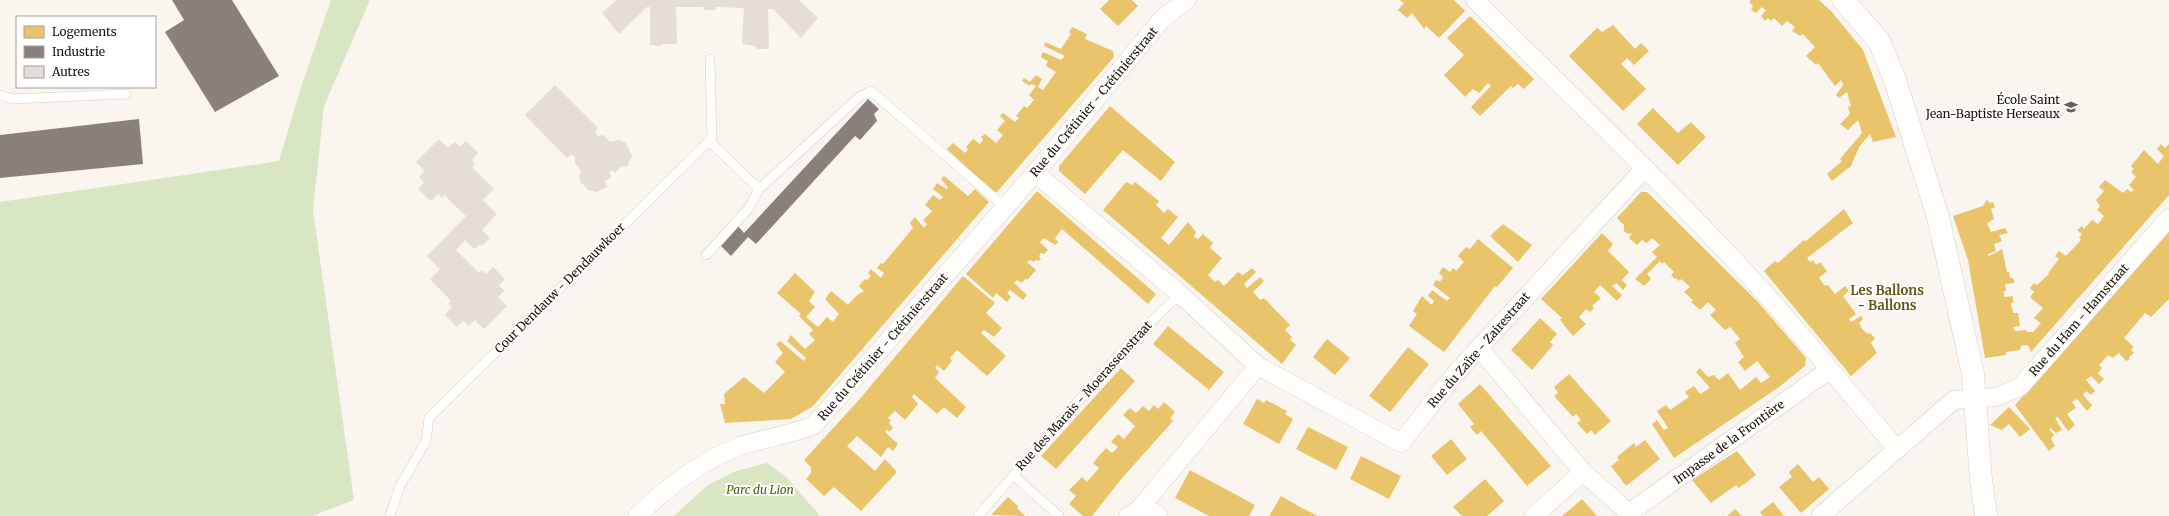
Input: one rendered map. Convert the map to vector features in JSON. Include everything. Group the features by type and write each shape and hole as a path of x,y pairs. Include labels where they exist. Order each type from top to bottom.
{"street":[{"name":"Rue du Crétinier - Crétinierstraat","path":"637,516 675,482 716,457 741,446 789,434 814,425 1035,173 1162,19 1187,0"},
{"path":"1475,0 1645,168 1775,304 1829,370 1897,448"},
{"path":"1852,3 1879,41 1895,80 1938,217 1973,374 1981,480 1986,516"},
{"name":"Rue du Zaïre - Zairestraat","path":"1180,294 1258,366 1401,443 1455,374 1645,168"},
{"path":"1035,173 1180,294"},
{"name":"Rue du Ham - Hamstraat","path":"1820,516 1954,400 1975,397 1996,397 2020,387 2169,218"},
{"path":"1479,348 1583,472 1534,516"},
{"path":"1133,512 1258,366"},
{"name":"Impasse de la Frontière","path":"1583,472 1629,514 1829,370"},
{"path":"1133,512 1152,510 1158,516"}],"lane":[{"path":"710,60 712,138 709,141 759,188"},
{"path":"706,255 749,208 759,188 859,97 871,91 1005,208"},
{"path":"0,95 13,99 126,94"},
{"name":"Cour Dendauw - Dendauwkoer","path":"390,516 400,486 426,441 429,418 709,141"},
{"name":"Rue des Marais - Moerassenstraat","path":"978,516 1131,341 1180,294"},
{"path":"1014,475 1059,516"}],"green space":[{"path":"331,0 370,0 324,106 313,210 354,500 312,516 0,516 0,202 279,161 302,84"},
{"name":"Parc du Lion","path":"767,463 786,477 820,516 674,516 708,485 736,471"}],"building: Logements":[{"path":"1109,0 1132,0 1138,6 1118,26 1100,9"},
{"path":"1399,0 1454,0 1465,11 1439,38 1426,26 1424,29 1412,13 1407,18 1398,10 1404,3"},
{"path":"1751,0 1819,0 1831,11 1863,50 1896,137 1873,142 1870,134 1859,147 1851,166 1832,181 1827,174 1842,161 1840,159 1862,133 1858,120 1848,130 1840,124 1850,114 1848,107 1851,106 1847,92 1839,98 1836,95 1843,85 1841,80 1835,86 1818,63 1816,65 1806,56 1815,47 1803,34 1800,36 1792,31 1795,27 1787,21 1782,26 1774,18 1771,21 1768,18 1765,21 1761,16 1766,10 1762,7 1756,13 1751,10 1753,6 1749,2"},
{"path":"1470,16 1534,79 1524,89 1518,84 1513,88 1511,86 1480,116 1471,107 1491,86 1488,83 1479,93 1473,89 1465,97 1444,75 1464,55 1447,38"},
{"path":"1613,25 1635,49 1641,43 1649,51 1634,65 1627,58 1621,64 1646,89 1623,111 1569,56 1597,28 1602,32"},
{"path":"1072,27 1087,34 1085,39 1113,51 1114,57 997,192 994,193 947,149 953,143 965,153 968,150 966,147 973,139 980,144 983,140 981,137 985,134 996,143 1003,135 997,130 1005,121 1000,116 1003,113 1015,122 1019,118 1016,116 1024,106 1027,108 1034,100 1029,95 1036,86 1031,84 1030,86 1022,81 1024,78 1030,82 1036,75 1042,79 1038,87 1043,90 1056,72 1046,66 1048,61 1041,57 1043,52 1061,60 1065,56 1044,46 1045,42 1061,49 1071,34 1069,32"},
{"path":"1110,106 1175,162 1161,181 1123,150 1085,194 1059,171 1059,166"},
{"path":"1653,108 1678,133 1691,122 1706,137 1678,165 1637,124"},
{"path":"2161,144 2165,148 2169,144 2169,195 2031,352 2028,345 2021,346 2020,350 2006,352 2006,355 1985,358 1968,260 1953,216 1983,206 1987,199 1989,203 1993,202 1995,207 1991,209 1994,219 1987,223 1991,232 2005,228 2008,233 1999,235 2002,241 1994,244 1996,251 1988,254 1989,256 2002,249 2007,272 2009,272 2010,277 2014,279 2014,283 2005,284 2006,291 2004,291 2004,297 2013,296 2013,303 2011,303 2013,313 2018,313 2020,326 2013,327 2015,331 2026,330 2027,332 2033,332 2041,323 2034,318 2043,308 2030,297 2034,292 2030,288 2034,283 2037,285 2050,273 2048,273 2059,259 2055,256 2059,251 2066,256 2081,240 2079,237 2082,234 2077,230 2082,226 2084,229 2092,220 2098,224 2104,216 2097,210 2100,206 2096,200 2104,191 2099,187 2105,180 2123,193 2127,189 2131,192 2134,190 2129,185 2136,177 2131,172 2134,169 2131,166 2144,150 2158,164 2164,156 2157,149"},
{"path":"944,176 968,196 975,189 989,202 812,407 791,419 725,423 720,404 725,404 724,394 744,377 764,393 785,372 775,362 783,353 776,344 780,341 804,361 806,358 787,341 791,335 805,349 815,340 809,334 813,330 799,316 801,314 777,293 795,273 815,292 809,301 815,307 806,317 818,327 827,317 833,322 839,314 825,299 831,291 848,305 856,296 864,291 859,286 865,279 867,280 871,276 868,273 871,269 881,278 884,273 877,268 881,263 883,264 913,228 910,223 915,217 924,228 927,224 923,220 932,211 925,205 933,195 940,200 943,197 933,189 937,183 946,189 948,187 941,179"},
{"path":"1126,182 1132,185 1135,182 1159,201 1156,205 1164,213 1168,209 1178,217 1161,238 1169,245 1188,222 1196,232 1194,237 1198,239 1203,234 1213,243 1210,248 1222,258 1208,275 1215,282 1218,280 1224,286 1238,272 1243,275 1252,268 1256,272 1244,284 1247,288 1260,277 1264,281 1253,292 1260,300 1264,298 1290,325 1285,330 1292,337 1290,340 1296,345 1282,364 1103,210"},
{"path":"1037,191 1156,294 1148,304 1062,229 1055,238 1058,242 1055,245 1044,238 1040,242 1048,250 1044,254 1041,253 1039,256 1041,259 1039,261 1036,260 1034,262 1030,260 1027,262 1036,270 1027,280 1026,278 1022,283 1017,280 1014,283 1027,295 1023,300 1010,290 1007,293 1011,297 1007,302 996,293 993,298 966,274"},
{"path":"1641,192 1647,192 1758,302 1806,358 1805,366 1779,387 1674,458 1652,424 1657,420 1664,430 1668,428 1657,411 1666,405 1670,410 1689,397 1685,392 1694,386 1700,394 1710,388 1696,372 1700,368 1708,377 1714,375 1719,380 1728,373 1740,390 1756,377 1761,383 1770,377 1757,361 1745,371 1738,362 1744,357 1735,343 1740,339 1730,327 1725,330 1710,315 1716,310 1708,302 1700,310 1691,302 1693,300 1684,292 1690,287 1681,279 1679,281 1676,278 1675,279 1671,275 1674,272 1664,262 1662,264 1660,261 1647,274 1651,279 1644,286 1635,279 1657,257 1652,252 1660,245 1652,238 1647,243 1642,240 1637,245 1629,238 1632,233 1628,234 1624,231 1624,225 1617,218"},
{"path":"1844,209 1853,223 1807,258 1810,262 1813,260 1816,265 1820,262 1827,271 1819,278 1825,286 1828,285 1835,294 1845,286 1849,291 1843,296 1856,314 1849,319 1851,322 1861,316 1863,319 1859,323 1862,329 1868,334 1870,333 1875,338 1871,343 1877,353 1851,376 1764,271 1775,261 1778,263 1804,240 1806,241"},
{"path":"1503,224 1532,245 1518,262 1490,236"},
{"path":"2169,231 2169,299 2151,317 2145,313 2124,338 2134,347 2131,350 2134,353 2129,357 2130,359 2126,361 2119,353 2113,358 2108,355 2099,365 2102,368 2098,373 2104,379 2099,384 2091,376 2086,380 2095,391 2091,395 2086,391 2083,395 2092,405 2087,411 2077,399 2072,402 2076,408 2067,414 2075,425 2068,431 2058,417 2055,418 2062,430 2056,433 2050,428 2049,429 2054,435 2051,439 2055,446 2049,451 2015,405"},
{"path":"1602,233 1613,244 1608,251 1629,272 1622,280 1627,285 1623,290 1616,283 1612,286 1622,295 1617,301 1600,285 1594,292 1601,298 1592,306 1594,308 1590,312 1586,309 1579,317 1586,324 1573,336 1560,320 1562,318 1541,299"},
{"path":"1478,239 1513,268 1497,287 1495,286 1444,352 1409,326 1417,314 1413,311 1422,296 1432,305 1434,301 1428,296 1432,290 1447,301 1450,298 1433,285 1436,280 1440,282 1443,277 1439,273 1443,267 1450,272 1453,268 1456,271 1464,262 1458,256 1466,247 1470,249"},
{"path":"963,276 995,303 986,313 1002,328 994,337 984,330 981,333 1006,356 987,376 957,350 950,358 952,361 944,371 937,365 935,368 939,372 935,378 966,407 957,418 944,407 937,414 914,394 912,397 918,404 905,420 895,411 888,418 891,420 889,423 893,428 889,432 887,429 885,432 898,444 893,451 888,447 881,457 857,436 847,446 875,471 885,459 897,472 861,511 834,487 824,496 806,479 811,473 811,467 804,460 858,401"},
{"path":"1540,318 1557,334 1550,342 1553,345 1532,370 1511,350"},
{"path":"1168,326 1224,372 1209,390 1153,344"},
{"path":"1327,339 1350,358 1335,375 1313,357"},
{"path":"1408,347 1429,364 1390,412 1369,396"},
{"path":"1121,368 1135,381 1056,469 1041,456"},
{"path":"1569,374 1611,421 1595,435 1591,430 1587,434 1577,423 1581,420 1576,414 1573,417 1554,396 1558,393 1554,387"},
{"path":"1480,384 1551,466 1527,486 1481,431 1477,435 1470,427 1474,424 1458,404"},
{"path":"1257,399 1264,403 1266,400 1287,411 1285,414 1293,419 1279,444 1243,424"},
{"path":"1164,402 1175,412 1170,418 1173,421 1123,477 1092,516 1083,516 1069,504 1076,496 1069,490 1082,477 1087,482 1099,468 1093,463 1106,448 1112,453 1118,447 1111,442 1118,434 1124,439 1135,426 1123,415 1130,408 1136,413 1143,406 1149,411 1154,405 1158,409"},
{"path":"2009,407 2030,429 2020,437 2009,424 2002,430 1990,425"},
{"path":"1308,427 1348,447 1336,470 1296,449"},
{"path":"1451,439 1467,459 1447,475 1431,456"},
{"path":"1645,440 1660,459 1626,486 1611,466 1619,460 1617,457 1634,443 1636,447"},
{"path":"1737,451 1756,475 1739,488 1736,485 1711,503 1692,480"},
{"path":"1361,456 1401,476 1389,499 1350,479"},
{"path":"1798,464 1813,482 1819,477 1829,489 1801,513 1779,487 1792,477 1789,472"},
{"path":"1190,470 1255,505 1249,516 1209,516 1175,498"},
{"path":"1485,479 1504,501 1487,516 1462,516 1453,507"},
{"path":"1281,496 1300,507 1318,516 1269,516"},
{"path":"1008,497 1018,506 1017,508 1025,516 991,515"},
{"path":"1582,499 1597,516 1562,516 1567,512"},
{"path":"1773,502 1784,516 1763,516 1760,512"},
{"path":"1735,509 1742,516 1727,516"}],"building: Industrie":[{"path":"172,0 232,0 279,76 215,112 165,32 184,20"},
{"path":"868,99 879,109 874,114 877,121 860,140 855,136 756,244 748,237 731,256 721,246 738,226 744,233"},
{"path":"139,119 143,164 0,178 0,135"}],"building: Autres":[{"path":"616,0 799,0 818,18 801,38 773,9 768,9 769,49 758,49 755,46 742,44 744,8 716,7 716,10 704,10 703,7 676,7 677,44 662,44 660,46 650,45 650,7 647,7 619,34 602,13"},
{"path":"555,85 598,128 595,132 598,136 604,135 610,142 619,140 626,143 632,156 627,167 622,166 615,173 612,170 609,173 611,177 604,182 608,186 597,192 588,190 580,181 579,175 581,171 575,163 575,158 572,154 567,158 525,115"},
{"path":"439,139 448,148 455,142 460,147 466,141 478,153 472,160 475,164 472,167 494,189 483,200 497,214 482,230 490,238 482,246 480,244 474,249 465,240 456,250 479,273 482,270 486,274 493,267 505,279 499,285 504,291 498,297 507,306 484,329 475,320 469,326 463,321 457,327 445,315 452,307 448,304 451,301 430,279 440,269 427,256 466,216 444,195 442,198 438,194 431,201 418,189 424,182 419,177 425,171 416,162"}],"place":[{"name":"École Saint Jean-Baptiste Herseaux","path":"2071,107"}],"district":[{"name":"Les Ballons - Ballons","path":"1887,298"}]}
